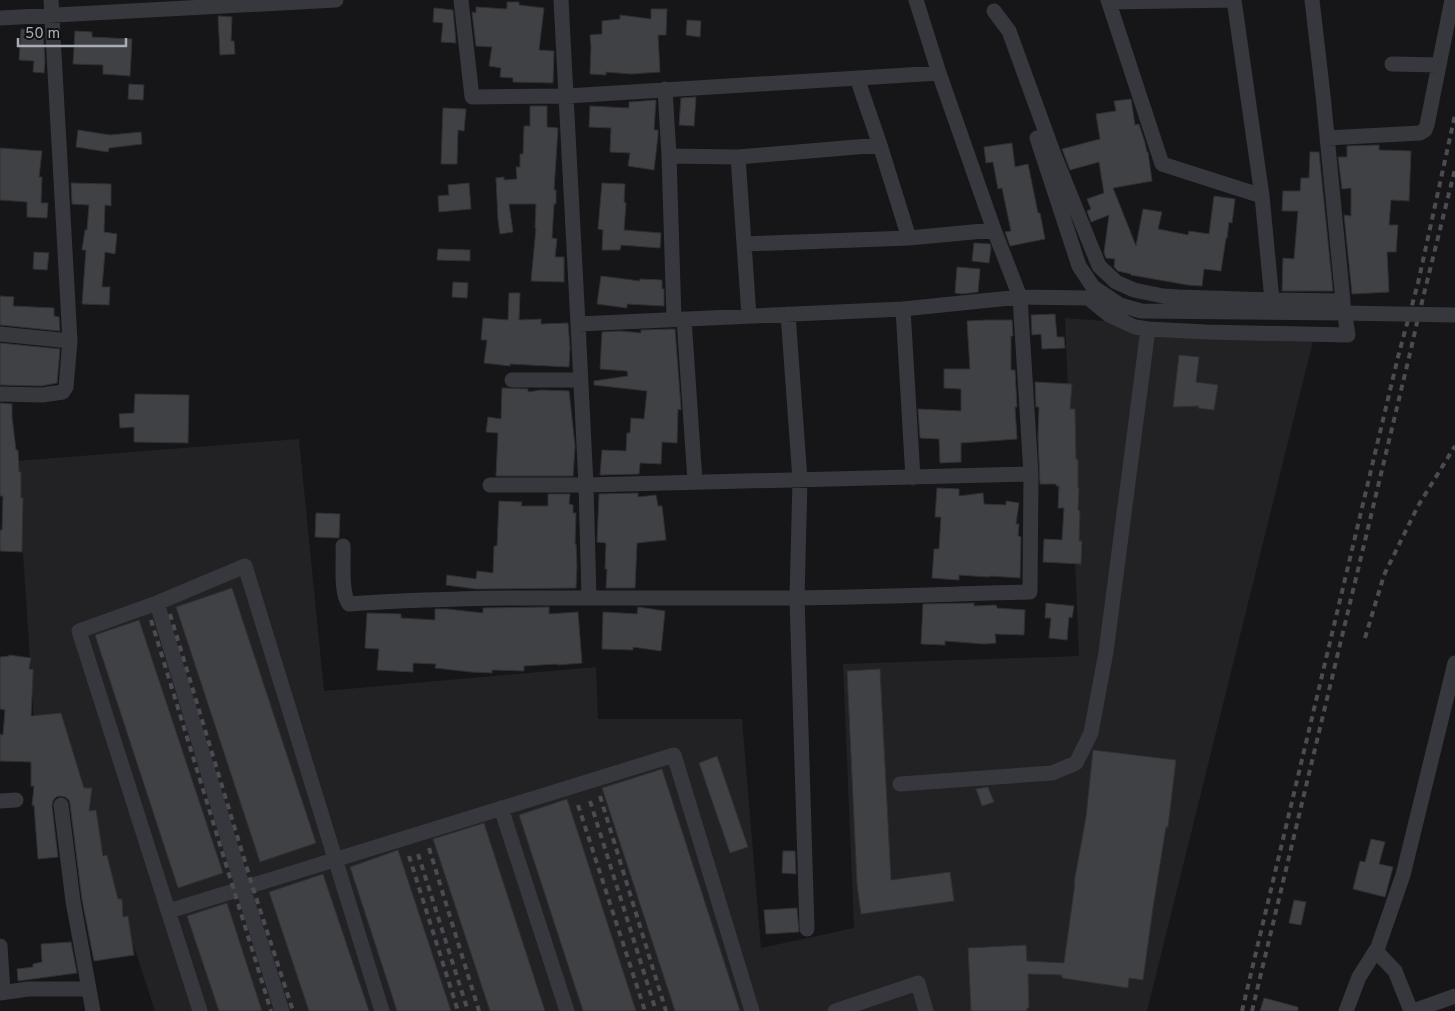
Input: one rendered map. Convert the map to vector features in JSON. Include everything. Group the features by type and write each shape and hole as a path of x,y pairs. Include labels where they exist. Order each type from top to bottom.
{"street":[{"path":"0,18 51,8 336,0"},
{"path":"461,0 472,97 567,96 940,74"},
{"path":"561,0 586,485 589,598"},
{"path":"343,546 344,591 349,604 433,599 797,598 1030,592 1031,474 1020,297 994,230 916,0"},
{"path":"1262,196 1162,164 1108,1 1234,0 1262,196 1272,300"},
{"path":"578,324 903,309 1020,297 1088,298 1109,315 1135,327 1206,332 1348,335 1312,0"},
{"path":"1327,138 1420,133 1424,130 1427,126 1452,0"},
{"path":"992,5 1009,32 1052,152 1099,266 1116,282 1134,290 1162,296 1343,301"},
{"path":"992,5 1079,266 1093,287 1120,305 1141,311 1455,315"},
{"path":"0,394 42,395 63,392 66,388 70,341 51,8"},
{"path":"1392,64 1439,65"},
{"path":"857,78 909,238"},
{"path":"665,89 679,319 695,481"},
{"path":"669,156 738,157 880,145"},
{"path":"738,157 749,316"},
{"path":"745,244 909,238 994,230"},
{"path":"903,309 913,478"},
{"path":"788,314 800,480 797,598 807,929"},
{"path":"900,784 1052,773 1076,763 1091,733 1106,652 1148,328"},
{"path":"0,334 70,341"},
{"path":"512,380 580,380"},
{"path":"490,485 586,485 1031,474"},
{"path":"200,1011 79,630 156,603 245,566 382,1011"},
{"path":"156,603 242,888 282,1011"},
{"path":"1346,1011 1359,977 1376,952 1403,875 1455,662"},
{"path":"168,911 674,755 752,1011"},
{"path":"0,801 16,800"},
{"path":"61,805 73,901 93,1011"},
{"path":"500,808 567,1011"},
{"path":"0,946 2,992 28,989 89,989"},
{"path":"1376,952 1395,971 1412,1011 1455,996"},
{"path":"840,1010 918,983 926,1011"}],"shaded area":[{"path":"1065,318 1314,337 1147,1011 155,1011 60,721 34,721 17,461 299,439 324,691 596,667 598,719 742,719 761,948 854,928 843,664 1079,656"}],"building":[{"path":"507,2 519,2 519,5 544,8 539,50 554,51 553,83 513,82 513,78 500,77 501,68 489,66 492,47 476,46 472,12 476,13 476,7 507,9"},
{"path":"434,8 453,10 456,43 441,42 443,23 433,22"},
{"path":"651,9 667,9 666,35 658,35 660,72 631,74 606,72 606,75 590,74 590,35 602,34 602,21 620,19 620,15 651,19"},
{"path":"218,16 232,17 231,41 234,41 235,54 220,55"},
{"path":"687,20 701,21 700,37 686,35"},
{"path":"21,29 43,30 44,73 33,72 34,61 19,60"},
{"path":"75,31 92,32 92,37 132,39 130,76 103,74 103,65 73,64"},
{"path":"129,84 144,85 143,100 128,99"},
{"path":"696,97 694,126 679,125 681,98"},
{"path":"1131,99 1135,125 1139,124 1148,152 1152,181 1113,188 1136,246 1143,209 1162,212 1158,229 1188,235 1189,231 1209,234 1214,196 1235,199 1232,223 1229,222 1221,271 1204,269 1202,286 1131,275 1118,271 1114,267 1115,259 1106,258 1104,253 1109,215 1091,222 1087,211 1091,209 1087,199 1104,193 1099,162 1070,170 1062,149 1100,139 1096,114 1116,111 1114,101"},
{"path":"656,100 654,130 658,130 658,136 654,170 628,166 630,153 610,152 611,128 589,127 590,106 629,108 629,102"},
{"path":"530,106 547,106 547,127 558,128 554,190 556,190 556,204 554,204 552,238 557,239 555,257 564,257 564,282 531,281 536,228 536,204 509,204 513,232 500,234 496,178 504,177 504,180 517,179 516,167 520,167 520,154 523,154 524,126 530,126"},
{"path":"443,108 466,109 464,131 458,130 457,164 441,164"},
{"path":"78,130 110,135 141,132 142,144 109,148 108,152 76,147"},
{"path":"1012,143 1015,167 1028,164 1045,239 1010,246 1005,232 1011,231 1002,188 998,189 993,162 986,163 984,147"},
{"path":"1379,145 1379,150 1411,151 1409,201 1391,200 1389,225 1398,225 1396,252 1387,252 1389,292 1352,294 1344,215 1351,216 1351,188 1342,189 1338,157 1347,157 1347,146"},
{"path":"0,148 42,151 39,177 42,177 41,203 48,203 47,218 27,217 27,202 0,200"},
{"path":"1310,152 1319,152 1333,291 1282,291 1283,258 1294,259 1298,211 1282,211 1283,191 1300,191 1301,178 1309,178"},
{"path":"71,183 111,184 111,206 105,205 104,232 117,234 115,254 105,252 102,287 110,287 109,305 82,304 86,250 82,250 85,230 87,230 89,205 72,204"},
{"path":"469,183 471,209 439,212 438,196 449,195 448,185"},
{"path":"602,183 625,184 624,230 661,233 660,248 621,245 620,250 602,250 603,230 598,229"},
{"path":"974,243 990,244 989,263 972,261"},
{"path":"438,249 470,250 470,261 437,260"},
{"path":"34,252 49,253 47,270 33,269"},
{"path":"957,267 980,269 978,292 955,293"},
{"path":"601,276 640,281 640,279 662,280 664,306 627,304 627,308 597,304"},
{"path":"453,282 468,283 467,298 452,297"},
{"path":"509,293 520,293 519,320 541,319 541,324 568,323 569,367 510,364 510,366 484,363 487,340 481,340 483,318 508,320"},
{"path":"0,296 14,297 13,306 54,308 54,316 59,317 60,331 0,325"},
{"path":"1055,314 1057,337 1064,337 1065,348 1042,349 1041,334 1032,335 1031,315"},
{"path":"1012,320 1011,370 1015,370 1017,439 961,443 961,462 940,463 939,439 920,438 918,409 961,411 961,389 944,388 944,369 970,369 967,321"},
{"path":"675,329 681,408 681,410 678,409 677,443 662,442 661,464 640,463 639,474 600,475 602,450 626,451 627,433 630,433 631,418 644,419 647,391 594,385 594,381 628,376 627,371 600,369 602,332 641,333 641,330"},
{"path":"0,343 60,349 57,383 41,386 0,385"},
{"path":"1179,355 1199,357 1196,382 1218,385 1214,410 1198,408 1199,406 1173,407"},
{"path":"1035,382 1072,384 1070,409 1075,409 1076,459 1078,460 1079,488 1078,510 1080,511 1079,541 1082,541 1081,564 1043,562 1044,539 1062,540 1064,508 1058,508 1059,486 1056,486 1056,484 1040,484 1039,407 1036,407"},
{"path":"502,388 528,389 528,392 541,390 569,391 575,446 573,476 496,476 498,433 486,432 488,417 501,419"},
{"path":"135,394 189,395 188,443 134,442 134,427 120,428 119,414 134,413"},
{"path":"0,403 12,404 16,450 18,450 19,472 21,472 21,498 23,498 22,552 0,551 3,496 0,496"},
{"path":"937,488 959,489 959,496 983,493 984,504 1006,505 1006,501 1019,503 1016,524 1019,524 1018,536 1021,537 1020,578 959,575 959,580 932,578 934,549 939,549 941,517 935,517"},
{"path":"638,493 638,497 656,495 658,506 662,506 666,540 637,543 635,588 606,588 606,543 597,542 599,494"},
{"path":"548,494 570,494 569,504 573,505 573,513 576,513 576,588 476,589 446,585 447,575 476,579 477,571 493,573 494,546 497,546 499,501 522,502 521,506 548,506"},
{"path":"316,513 340,514 339,538 315,537"},
{"path":"232,588 316,843 260,862 176,607"},
{"path":"974,603 974,606 996,605 997,608 1025,610 1024,635 995,634 996,643 945,641 945,645 921,644 923,604"},
{"path":"1046,603 1074,606 1072,618 1069,617 1067,640 1049,638 1051,618 1045,618"},
{"path":"549,607 549,614 578,612 582,663 524,666 524,671 492,670 492,673 435,668 436,664 413,663 413,672 377,670 379,649 365,648 367,613 401,614 401,618 435,620 435,609 483,613 483,608"},
{"path":"638,607 665,611 661,651 633,647 633,650 602,649 603,612 637,614"},
{"path":"139,620 223,873 178,888 95,635"},
{"path":"9,655 31,658 29,669 33,669 31,716 61,713 84,788 92,788 89,811 96,810 103,856 107,855 118,899 122,899 123,917 128,916 134,955 94,961 82,900 70,804 69,800 65,797 56,797 52,806 58,857 38,859 34,805 32,806 34,786 31,786 31,762 0,761 0,734 3,735 5,710 0,709 0,657"},
{"path":"880,669 891,880 950,872 954,901 861,914 857,884 847,671"},
{"path":"1093,750 1176,760 1168,827 1166,827 1143,980 1129,978 1128,988 1062,978 1062,975 1028,974 1029,1008 1027,1008 1027,1011 971,1011 968,948 1026,945 1027,961 1064,963 1074,883 1086,817"},
{"path":"717,756 748,847 730,853 699,763"},
{"path":"662,769 740,1011 675,1011 602,788"},
{"path":"988,787 994,802 982,806 976,789"},
{"path":"567,799 636,1011 583,1011 519,815"},
{"path":"484,823 545,1011 490,1011 433,839"},
{"path":"1371,839 1385,842 1379,864 1393,867 1385,897 1353,889 1360,861 1365,862"},
{"path":"398,850 451,1011 397,1011 350,867"},
{"path":"783,851 795,851 796,874 782,873"},
{"path":"323,874 369,1011 309,1011 269,892"},
{"path":"1294,900 1306,902 1301,925 1289,923"},
{"path":"227,903 262,1011 219,1011 187,916"},
{"path":"797,908 799,932 766,934 764,910"},
{"path":"71,942 77,973 18,981 17,969 33,967 33,964 42,962 41,944"},
{"path":"1264,998 1298,1007 1298,1011 1260,1011"}],"railway":[{"path":"1242,1011 1398,357 1418,283 1455,115"},
{"path":"1252,1011 1455,169"},
{"path":"1365,638 1384,575 1418,506 1455,446"},
{"path":"170,614 252,885 293,1011"},
{"path":"151,620 271,1011"},
{"path":"600,796 666,1011"},
{"path":"590,801 656,1011"},
{"path":"578,805 645,1011"},
{"path":"429,848 479,1011"},
{"path":"418,854 468,1011"},
{"path":"409,856 458,1011"}]}
